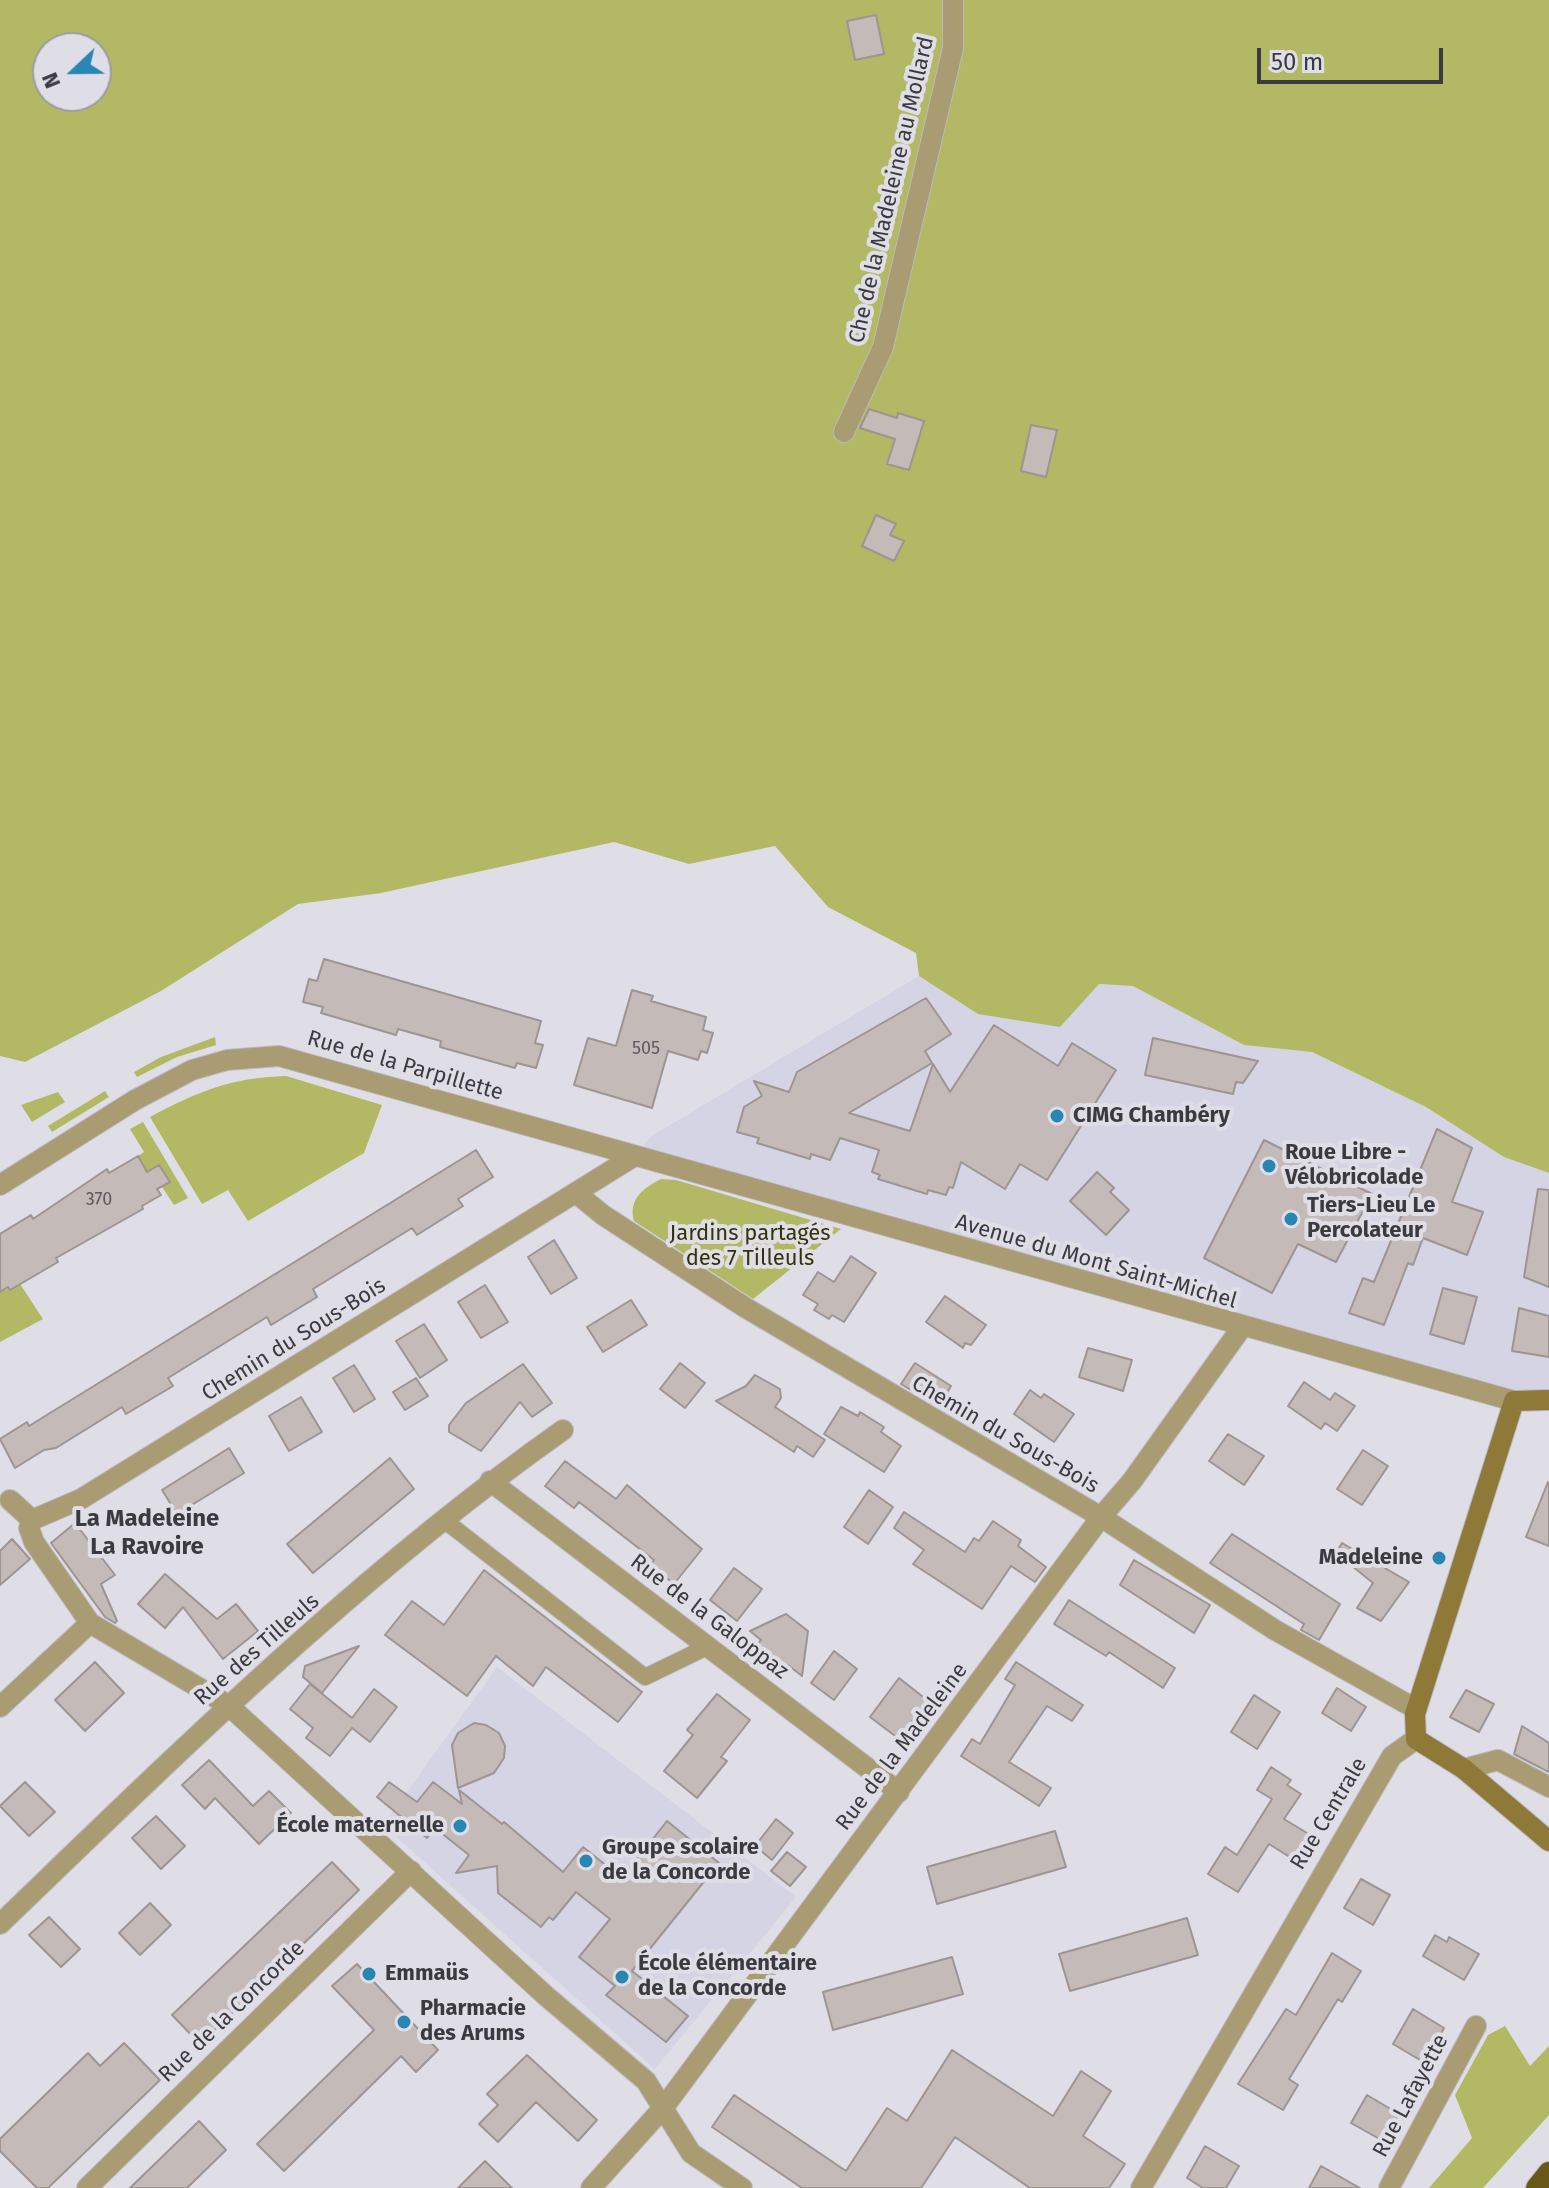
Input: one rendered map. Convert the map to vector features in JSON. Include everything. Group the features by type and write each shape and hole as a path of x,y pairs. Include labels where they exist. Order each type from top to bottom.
{"highway":[{"path":"1537,2188 1549,2173"}],"main road":[{"name":"Avenue du Mont Saint-Michel","path":"1514,1401 1549,1400"},
{"path":"1514,1401 1416,1709 1416,1739 1464,1769 1549,1841"}],"street":[{"name":"Che de la Madeleine au Mollard","path":"844,432 883,347 953,48 953,0"},
{"name":"Rue de la Parpillette","path":"0,1185 160,1085 192,1070 252,1057 279,1056 315,1064 633,1157"},
{"name":"Chemin du Sous-Bois","path":"32,1520 81,1499 633,1157"},
{"name":"Avenue du Mont Saint-Michel","path":"633,1157 1514,1401"},
{"name":"Chemin du Sous-Bois","path":"576,1193 613,1223 746,1308 1101,1517 1275,1630 1416,1709"},
{"name":"Rue de la Madeleine","path":"591,2188 664,2107 1101,1517 1132,1481 1242,1327"},
{"name":"Rue des Tilleuls","path":"0,1924 228,1705 490,1481 563,1430"},
{"name":"Rue de la Galoppaz","path":"490,1481 899,1792"},
{"path":"10,1500 32,1520 29,1528 34,1542 90,1623 228,1705 646,2081 691,2153 742,2188"},
{"path":"0,1707 90,1623"},
{"name":"Rue Centrale","path":"1141,2188 1392,1756 1416,1739"},
{"path":"1464,1769 1498,1760 1549,1787"},
{"name":"Rue de la Concorde","path":"87,2188 411,1871"},
{"name":"Rue Lafayette","path":"1389,2188 1476,2026"}],"lane":[{"path":"444,1520 645,1677 709,1646"}],"shaded area":[{"path":"919,976 978,1014 1099,984 1133,986 1244,1045 1311,1052 1426,1107 1504,1157 1549,1173 1549,1400 633,1157 650,1137"},
{"name":"Groupe scolaire de la Concorde","path":"497,1667 796,1897 655,2069 383,1825"}],"green space":[{"path":"0,0 1549,0 1549,1173 1504,1157 1426,1107 1312,1052 1244,1045 1133,986 1099,984 1060,1027 978,1014 919,976 916,953 828,907 775,846 689,864 614,842 381,893 298,904 161,991 25,1062 0,1056"},
{"path":"215,1037 216,1045 177,1057 137,1077 134,1072 161,1057"},
{"path":"286,1076 382,1105 364,1153 248,1221 228,1190 202,1204 150,1117 184,1100 231,1083"},
{"path":"105,1091 109,1097 52,1132 48,1126"},
{"path":"58,1092 65,1102 32,1122 21,1105"},
{"path":"143,1122 188,1198 174,1205 162,1187 169,1182 159,1165 147,1172 138,1156 144,1152 130,1129"},
{"name":"Jardins partagés des 7 Tilleuls","path":"661,1179 676,1180 841,1229 753,1299 634,1221 633,1207 638,1196"},
{"path":"20,1284 43,1319 0,1342 0,1292"},
{"path":"1505,2026 1530,2066 1549,2046 1549,2115 1483,2188 1429,2188 1472,2138 1455,2095 1488,2035"}],"building":[{"path":"876,15 884,54 855,60 847,21"},
{"path":"869,409 897,418 898,413 924,421 909,470 887,464 895,439 860,428"},
{"path":"1031,425 1057,430 1046,477 1021,471"},
{"path":"876,515 896,524 890,535 904,541 894,561 862,546"},
{"path":"324,959 541,1021 535,1043 543,1045 536,1068 517,1063 515,1068 440,1047 441,1041 398,1029 396,1035 321,1013 323,1007 303,1002 309,979 317,981"},
{"path":"632,990 653,996 651,1001 706,1017 703,1030 713,1033 707,1053 701,1051 698,1060 668,1051 652,1108 574,1085 588,1038 616,1046"},
{"path":"926,998 951,1034 925,1051 932,1063 849,1113 910,1131 933,1064 950,1092 994,1025 1058,1066 1072,1043 1116,1070 1047,1180 1020,1164 1005,1189 961,1162 953,1188 949,1187 946,1195 928,1190 927,1194 878,1179 880,1175 872,1172 879,1150 840,1138 830,1160 811,1154 810,1159 757,1143 759,1138 737,1132 744,1107 762,1096 754,1081 789,1092 797,1072"},
{"path":"1153,1038 1258,1061 1243,1083 1236,1082 1233,1094 1145,1075"},
{"path":"1437,1129 1472,1148 1452,1202 1483,1212 1467,1255 1423,1238 1413,1265 1408,1263 1384,1325 1349,1313 1363,1278 1374,1282"},
{"name":"Tiers-Lieu Le Percolateur","path":"1264,1140 1372,1194 1336,1262 1298,1244 1272,1293 1204,1258"},
{"path":"476,1150 493,1177 458,1199 463,1206 417,1235 412,1228 313,1289 317,1297 271,1325 267,1317 168,1378 173,1386 126,1414 122,1407 56,1448 44,1450 15,1468 0,1439 27,1422 29,1426"},
{"path":"138,1156 147,1172 159,1165 170,1182 157,1189 161,1195 142,1206 143,1209 56,1258 58,1262 10,1290 8,1287 0,1292 0,1234 31,1215 33,1219 107,1169 109,1173"},
{"path":"1097,1172 1114,1188 1110,1192 1129,1210 1106,1235 1070,1201"},
{"path":"1538,1189 1549,1190 1549,1287 1524,1277"},
{"path":"554,1240 577,1278 551,1294 528,1257"},
{"path":"851,1256 876,1273 844,1322 832,1315 829,1319 814,1310 818,1304 803,1295 818,1272 834,1282"},
{"path":"485,1285 508,1322 481,1338 458,1302"},
{"path":"1443,1288 1477,1297 1464,1344 1430,1334"},
{"path":"945,1296 986,1325 971,1345 965,1343 963,1348 926,1322"},
{"path":"631,1300 647,1325 603,1352 587,1327"},
{"path":"1519,1308 1549,1316 1549,1357 1512,1351"},
{"path":"424,1324 447,1360 420,1378 396,1341"},
{"path":"1088,1348 1132,1360 1123,1391 1079,1377"},
{"path":"680,1363 705,1383 685,1408 660,1389"},
{"path":"915,1363 951,1386 939,1407 901,1384"},
{"path":"523,1364 552,1403 532,1417 520,1402 481,1451 449,1432 449,1425 466,1403"},
{"path":"354,1365 375,1399 354,1412 333,1378"},
{"path":"755,1375 780,1389 781,1398 775,1407 825,1440 813,1457 797,1446 794,1452 716,1401 746,1386"},
{"path":"416,1378 428,1396 405,1410 393,1392"},
{"path":"1304,1382 1330,1400 1335,1393 1355,1406 1337,1431 1325,1423 1321,1429 1288,1406"},
{"path":"1030,1390 1041,1398 1044,1394 1074,1414 1054,1442 1014,1414"},
{"path":"301,1397 322,1432 289,1451 269,1416"},
{"path":"841,1407 858,1416 860,1412 884,1427 881,1432 901,1446 884,1472 824,1434"},
{"path":"1228,1434 1264,1456 1244,1485 1209,1461"},
{"path":"229,1448 244,1473 177,1514 162,1490"},
{"path":"1363,1450 1388,1466 1362,1505 1337,1489"},
{"path":"390,1458 414,1489 313,1573 287,1544"},
{"path":"565,1461 616,1499 627,1485 702,1549 674,1584 650,1565 654,1560 579,1502 574,1508 545,1486"},
{"path":"1549,1482 1549,1546 1526,1537"},
{"path":"869,1490 893,1507 868,1544 844,1527"},
{"path":"904,1512 965,1552 974,1538 979,1541 993,1521 1021,1540 1018,1546 1046,1567 1035,1582 1011,1566 982,1609 913,1564 924,1550 894,1528"},
{"path":"75,1523 115,1575 101,1584 117,1621 115,1623 105,1617 51,1543"},
{"path":"1232,1534 1340,1604 1319,1640 1301,1630 1304,1624 1210,1563"},
{"path":"12,1539 30,1559 0,1585 0,1551"},
{"path":"1342,1543 1409,1582 1381,1621 1357,1608 1373,1583 1336,1553"},
{"path":"1134,1560 1210,1605 1194,1633 1120,1585"},
{"path":"734,1568 762,1589 737,1621 710,1600"},
{"path":"484,1570 642,1692 618,1722 546,1667 533,1686 496,1656 467,1696 385,1635 412,1601 444,1625"},
{"path":"165,1574 217,1619 236,1604 258,1631 223,1659 183,1607 165,1628 138,1604"},
{"path":"1069,1600 1175,1668 1163,1688 1109,1652 1106,1656 1054,1624"},
{"path":"786,1614 808,1631 802,1676 788,1665 785,1669 756,1646 761,1640 750,1631"},
{"path":"359,1646 322,1693 303,1677 305,1666"},
{"path":"834,1651 857,1669 834,1700 811,1683"},
{"path":"95,1662 124,1693 85,1731 55,1700"},
{"path":"1016,1662 1083,1705 1072,1721 1047,1706 1009,1762 1051,1788 1039,1806 961,1756 972,1739 980,1744 1015,1685 1005,1679"},
{"path":"899,1678 927,1700 899,1739 870,1717"},
{"path":"310,1684 352,1718 374,1689 397,1707 370,1742 352,1728 330,1756 306,1738 313,1728 290,1709"},
{"path":"1337,1688 1366,1707 1351,1731 1322,1713"},
{"path":"1466,1690 1494,1704 1479,1732 1450,1717"},
{"path":"717,1694 750,1720 721,1757 727,1761 697,1798 664,1771 693,1735 687,1730"},
{"path":"1254,1695 1280,1712 1257,1749 1231,1732"},
{"path":"474,1723 486,1725 499,1733 505,1746 504,1758 494,1773 458,1788 452,1745 458,1733"},
{"path":"1522,1726 1549,1743 1549,1772 1514,1754"},
{"path":"209,1760 253,1806 269,1791 291,1813 259,1844 215,1798 205,1809 182,1785"},
{"path":"1271,1767 1291,1780 1287,1785 1301,1794 1284,1819 1312,1836 1296,1861 1269,1844 1238,1892 1208,1874 1225,1847 1237,1855 1272,1799 1257,1790"},
{"path":"25,1782 55,1812 29,1836 0,1806"},
{"path":"389,1782 417,1802 433,1782 462,1804 459,1790 502,1824 504,1822 563,1872 583,1847 622,1878 667,1821 719,1863 632,1971 688,2016 666,2042 606,1995 615,1986 579,1957 610,1919 576,1892 553,1920 549,1917 541,1927 498,1893 497,1866 456,1873 469,1855 435,1828 427,1838 377,1797"},
{"path":"156,1816 185,1846 161,1869 132,1838"},
{"path":"776,1819 793,1833 772,1860 755,1846"},
{"path":"1055,1831 1066,1867 937,1904 927,1867"},
{"path":"787,1852 806,1867 790,1886 771,1871"},
{"path":"332,1862 359,1890 200,2044 172,2015"},
{"path":"1361,1879 1390,1895 1373,1925 1344,1908"},
{"path":"150,1903 171,1925 140,1955 119,1933"},
{"path":"49,1917 80,1949 61,1967 29,1935"},
{"path":"1187,1918 1198,1955 1070,1991 1059,1954"},
{"path":"1435,1935 1447,1942 1449,1937 1479,1954 1464,1980 1423,1956"},
{"path":"1332,1953 1361,1971 1342,2002 1338,1999 1289,2079 1298,2085 1283,2110 1238,2084 1286,2009 1296,2015"},
{"path":"952,1957 963,1994 833,2030 823,1992"},
{"path":"357,1964 438,2050 416,2072 401,2056 284,2171 257,2144 374,2030 332,1986"},
{"path":"1413,2009 1444,2028 1425,2063 1393,2044"},
{"path":"124,2043 160,2080 48,2188 37,2188 0,2151 0,2139 88,2053 100,2066"},
{"path":"952,2050 1053,2116 1081,2071 1111,2091 1083,2136 1125,2164 1109,2188 1030,2188 955,2137 921,2188 802,2188 712,2127 734,2095 846,2171 887,2108 907,2121"},
{"path":"527,2055 597,2120 578,2141 536,2102 498,2142 479,2124 498,2105 487,2094"},
{"path":"1367,2095 1399,2114 1383,2141 1351,2123"},
{"path":"199,2121 226,2150 187,2188 130,2188"},
{"path":"1205,2146 1239,2166 1226,2188 1203,2188 1187,2178"},
{"path":"485,2161 512,2188 458,2188"},
{"path":"1321,2166 1360,2188 1309,2188"}],"place":[{"name":"CIMG Chambéry","path":"1057,1116"},
{"name":"Roue Libre - Vélobricolade","path":"1269,1166"},
{"name":"Tiers-Lieu Le Percolateur","path":"1291,1219"},
{"name":"Madeleine","path":"1439,1558"},
{"name":"École maternelle","path":"460,1826"},
{"name":"Groupe scolaire de la Concorde","path":"586,1861"},
{"name":"Emmaüs","path":"369,1974"},
{"name":"École élémentaire de la Concorde","path":"622,1977"},
{"name":"Pharmacie des Arums","path":"404,2022"}],"district":[{"name":"La Madeleine La Ravoire","path":"147,1533"}]}
